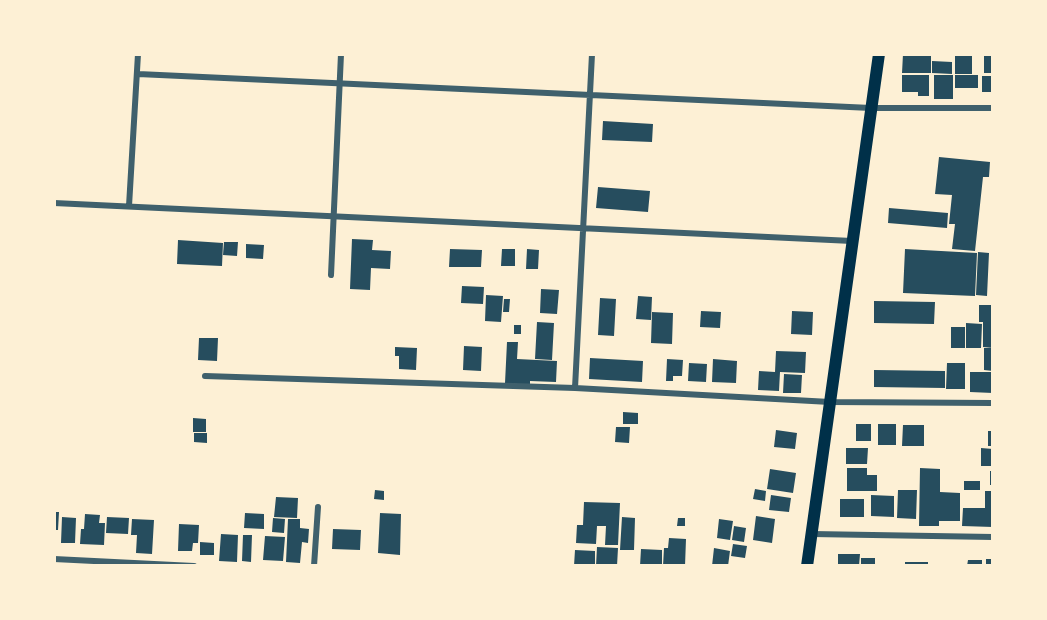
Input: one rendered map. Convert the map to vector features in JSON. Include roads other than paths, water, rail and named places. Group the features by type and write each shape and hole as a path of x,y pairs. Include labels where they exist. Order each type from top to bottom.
{"main road":[{"path":"807,566 879,54"}],"street":[{"path":"129,206 138,54"},
{"path":"332,275 341,54"},
{"path":"575,388 592,54"},
{"path":"138,74 871,108 993,108"},
{"path":"54,202 852,241"},
{"path":"205,376 575,388 830,402 993,403"},
{"path":"314,566 318,507"},
{"path":"811,534 993,537"},
{"path":"54,559 194,566"}]}
